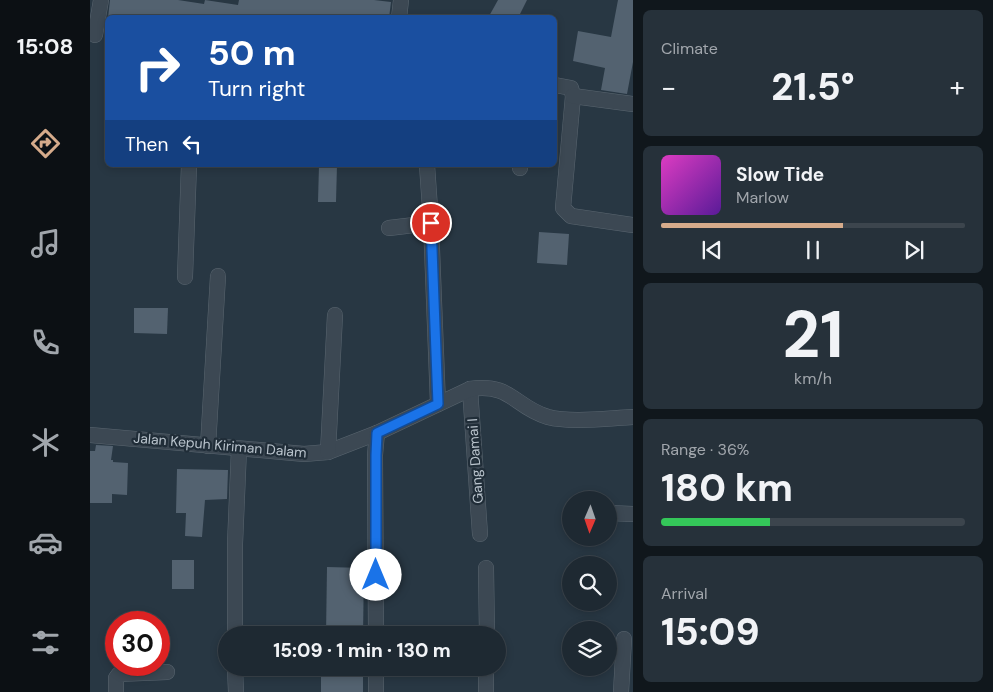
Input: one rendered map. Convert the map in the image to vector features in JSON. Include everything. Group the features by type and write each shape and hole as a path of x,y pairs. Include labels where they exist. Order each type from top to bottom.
{"street":[{"path":"97,36 101,0"},
{"path":"399,15 401,0"},
{"path":"557,85 571,88 573,96 564,208 571,216 633,225"},
{"path":"573,96 633,104"},
{"path":"185,277 189,167"},
{"path":"427,167 438,404"},
{"path":"389,228 431,223"},
{"path":"208,446 218,276"},
{"path":"328,452 335,315"},
{"path":"470,389 486,387 499,390 511,395 532,410 549,417 565,419 633,417"},
{"name":"Jalan Kepuh Kiriman Dalam","path":"90,435 304,454 328,452 377,433 470,389"},
{"name":"Gang Damai I","path":"470,389 480,534"},
{"path":"376,626 377,433"},
{"path":"236,626 239,449"},
{"path":"618,513 633,514"},
{"path":"486,568 487,626"},
{"path":"621,692 624,639"},
{"path":"116,692 118,676"},
{"path":"236,676 236,692"},
{"path":"376,676 376,692"},
{"path":"486,676 486,692"}],"building":[{"path":"110,0 178,0 204,4 205,0 238,5 239,0 374,0 391,2 389,15 108,15"},
{"path":"498,0 527,0 520,15 490,15"},
{"path":"618,0 633,0 633,62 627,94 601,90 605,68 573,61 578,31 611,37"},
{"path":"319,167 337,167 336,202 318,202"},
{"path":"539,232 569,234 567,265 537,263"},
{"path":"134,308 168,308 167,334 134,333"},
{"path":"96,445 113,446 111,460 113,462 128,463 127,495 112,494 112,503 90,503 90,451 95,451"},
{"path":"177,469 228,470 227,499 205,500 202,537 185,536 186,513 176,513"},
{"path":"172,560 194,560 194,589 172,589"},
{"path":"327,567 364,568 363,626 326,626"},
{"path":"321,676 363,676 363,692 321,692"}],"route":[{"path":"376,575 377,433 438,404 431,223"}]}
